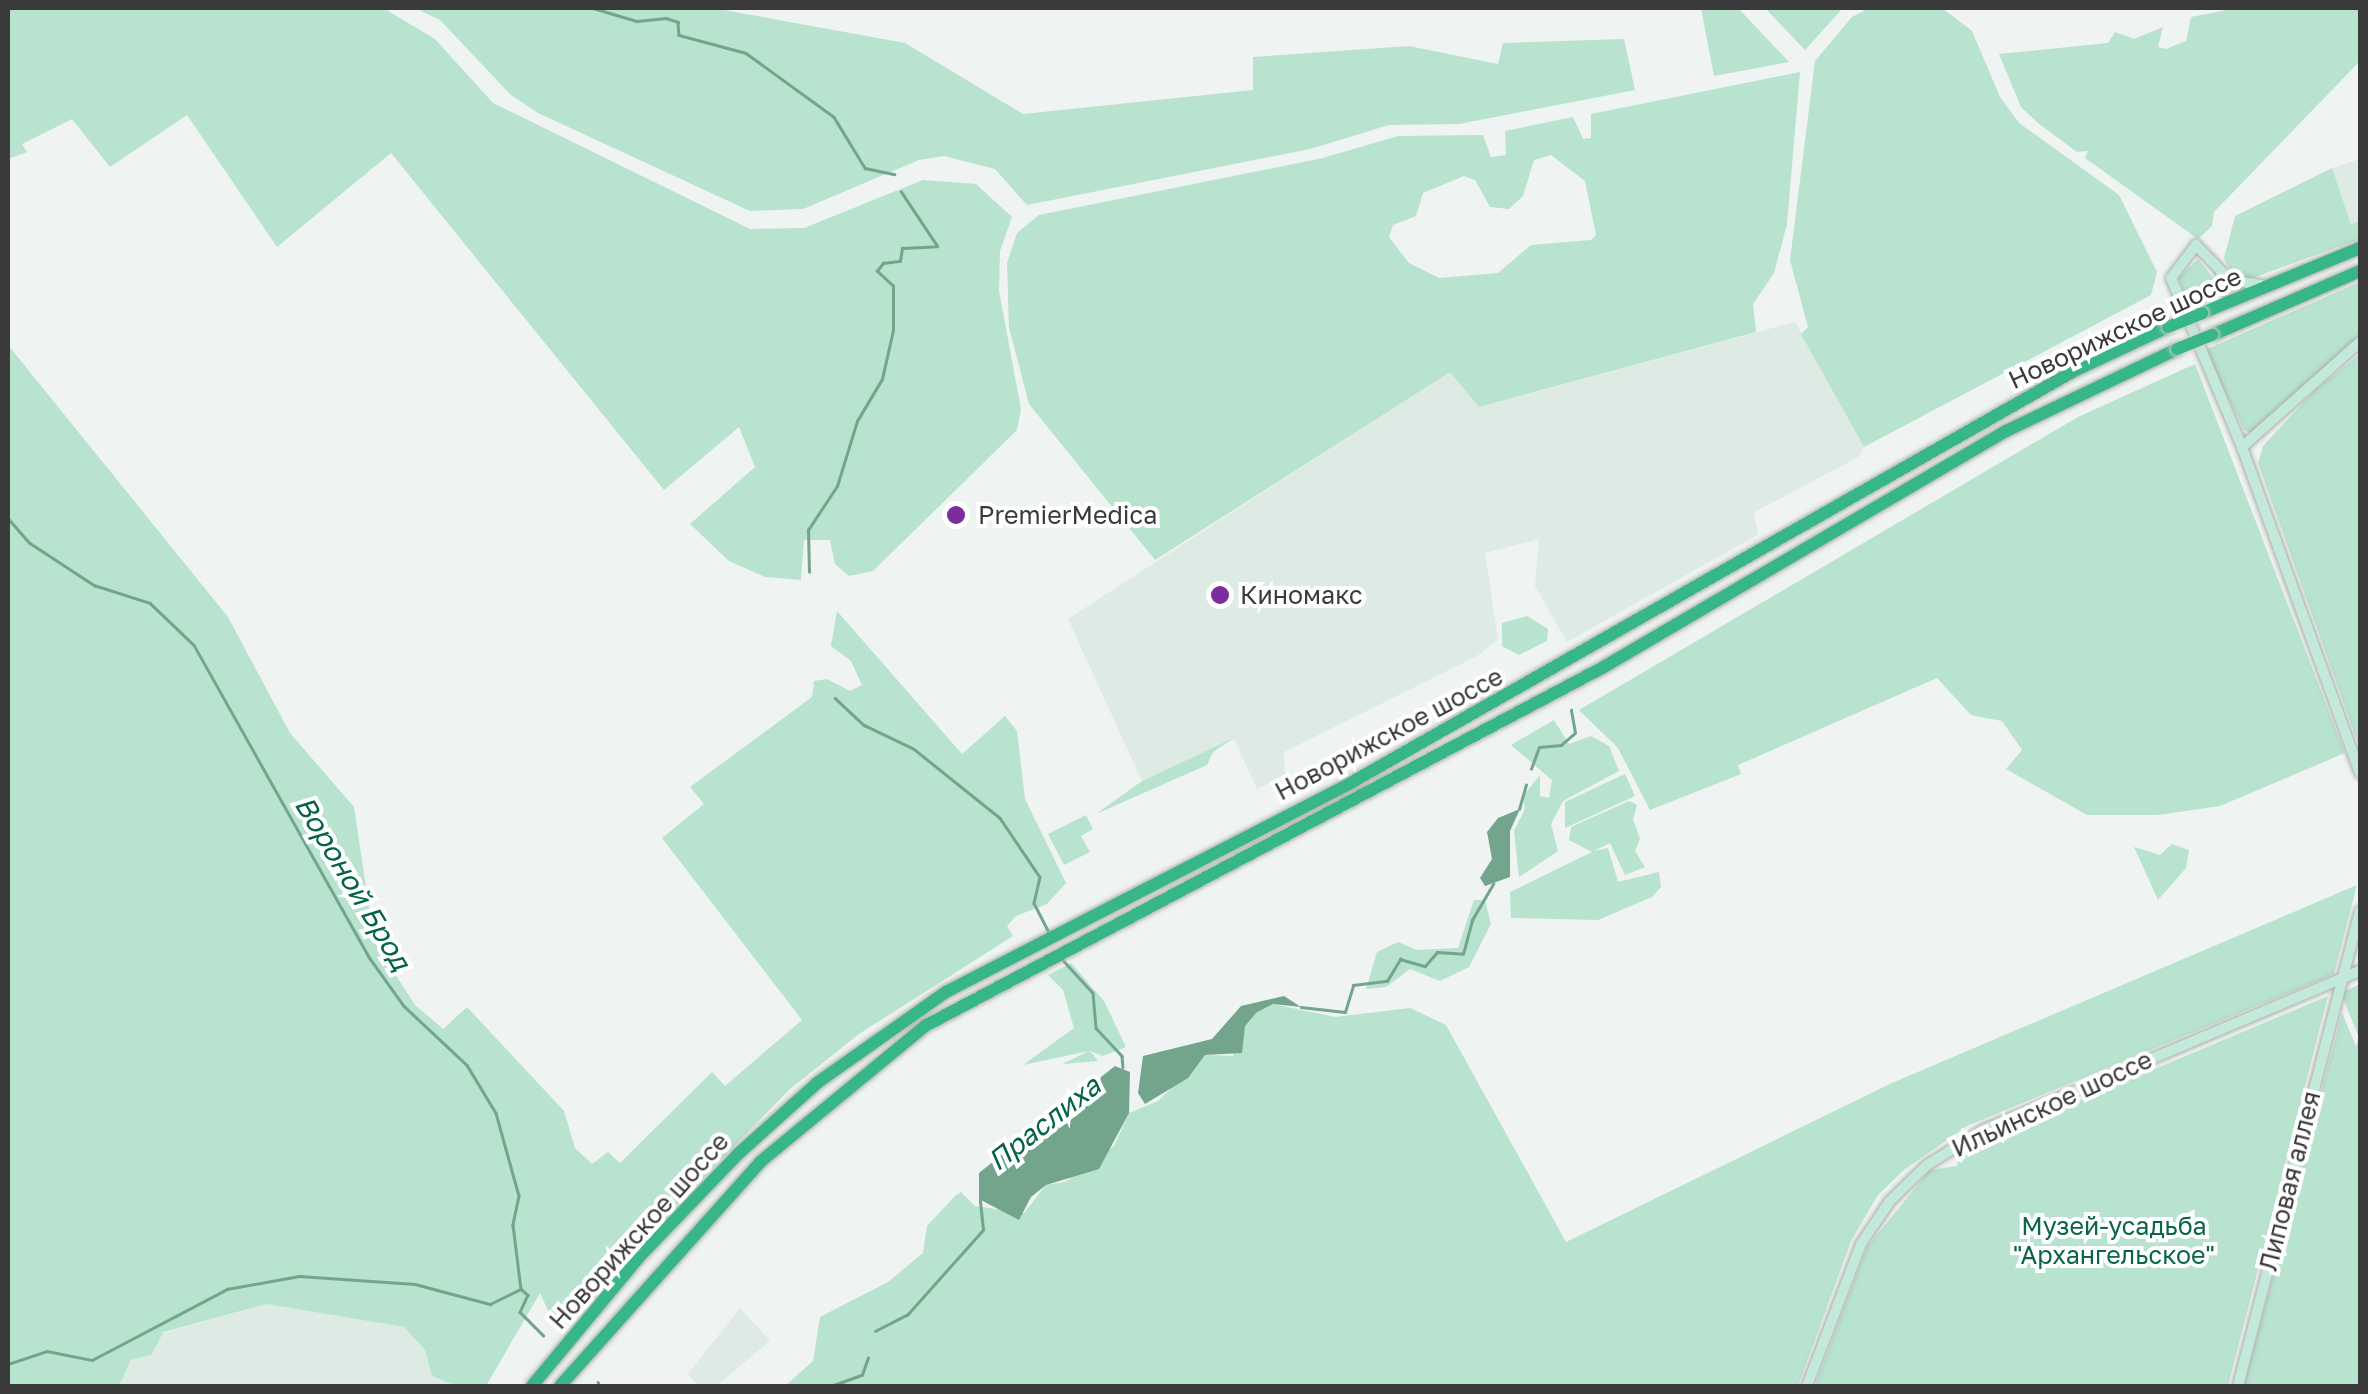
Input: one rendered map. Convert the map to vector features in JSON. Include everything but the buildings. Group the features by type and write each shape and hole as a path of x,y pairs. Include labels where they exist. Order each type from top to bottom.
{"highway":[{"name":"Новорижское шоссе","path":"532,1386 665,1228 775,1120 876,1038 1034,942 1354,781 2074,371 2168,327 2360,248"},
{"name":"Новорижское шоссе","path":"560,1386 714,1208 825,1103 925,1026 1073,943 1354,804 1602,668 2006,431 2177,349 2360,272"}],"street":[{"path":"2272,284 2237,284 2196,245 2170,278 2242,447 2360,773"},
{"path":"2202,313 2220,295 2221,272"},
{"path":"2242,447 2360,342"},
{"name":"Липовая аллея","path":"2238,1386 2360,912"},
{"name":"Ильинское шоссе","path":"1807,1386 1861,1244 1890,1201 1927,1165 1983,1130 2360,971"}],"shaded area":[{"path":"2360,159 2360,221 2351,224 2332,168"},
{"path":"1795,322 1864,447 1858,457 1753,513 1759,534 1567,642 1535,586 1539,539 1485,553 1498,640 1477,656 1284,752 1285,775 1257,789 1234,739 1142,781 1068,619 1450,371 1480,407"},
{"path":"1520,809 1510,831 1510,877 1485,886 1480,878 1492,859 1487,832 1498,818"},
{"path":"1284,996 1301,1007 1273,1004 1256,1013 1245,1026 1242,1053 1205,1055 1188,1078 1145,1104 1138,1093 1143,1056 1212,1039 1241,1006"},
{"path":"1115,1066 1130,1072 1129,1113 1099,1169 1046,1185 1031,1197 1019,1220 979,1199 979,1173 1034,1129 1092,1104 1101,1077"},
{"path":"266,1304 404,1327 425,1350 432,1376 457,1386 119,1386 131,1360 151,1355 164,1333"},
{"path":"740,1308 770,1341 716,1386 698,1386 688,1374"}],"green space":[{"path":"8,8 383,8 435,39 493,103 750,229 804,228 923,180 976,184 1012,217 1000,251 999,291 1021,409 1017,430 873,571 849,576 835,564 830,540 804,540 801,580 765,577 729,561 690,524 755,467 739,427 664,490 391,153 277,247 187,115 110,167 72,119 22,144 27,152 8,159"},
{"path":"415,8 713,8 905,43 1023,114 1253,90 1253,57 1409,46 1498,64 1503,43 1624,39 1635,90 1459,124 1389,125 1310,149 1027,205 995,169 944,156 919,160 803,209 750,211 538,113 511,95 440,20"},
{"path":"1701,8 1738,8 1789,62 1714,76"},
{"path":"1765,8 1843,8 1805,50"},
{"path":"1869,8 1942,8 1972,31 2000,97 2019,123 2119,195 2157,272 2151,295 1864,447 1801,334 1808,327 1790,260 1815,61 1852,17"},
{"path":"2237,8 2360,8 2360,61 2214,212 2212,226 2198,239 2085,158 2088,151 2077,152 2038,123 2021,107 1999,54 2108,43 2115,32 2134,39 2163,27 2158,47 2166,49 2186,41 2191,17"},
{"path":"1800,72 1787,224 1774,273 1753,304 1756,332 1479,407 1450,372 1155,560 1029,404 1009,328 1007,263 1017,233 1039,215 1323,158 1398,136 1483,135 1491,157 1506,155 1505,131 1573,117 1583,139 1591,138 1591,114","holes":["1551,155 1585,181 1596,235 1591,240 1531,245 1498,273 1439,278 1409,263 1389,237 1393,225 1416,216 1423,193 1464,176 1475,180 1490,207 1509,209 1523,196 1534,160"]},
{"path":"2332,168 2351,224 2360,221 2360,239 2247,280 2234,278 2224,258 2235,216"},
{"path":"2198,259 2218,284 2187,303 2179,277"},
{"path":"2360,282 2360,337 2251,433 2244,430 2205,350"},
{"path":"8,345 228,617 290,733 354,807 374,941 415,1005 443,1029 467,1007 564,1111 575,1148 592,1164 608,1152 620,1163 712,1072 725,1086 802,1020 662,838 704,804 690,787 812,697 814,681 827,679 850,691 862,685 851,661 831,646 837,611 962,754 1005,716 1017,731 1025,799 1066,883 1047,904 1016,916 1007,926 1013,936 859,1034 790,1089 562,1322 551,1317 540,1293 486,1386 457,1386 432,1376 425,1350 404,1327 266,1304 164,1332 151,1355 131,1360 119,1386 8,1386"},
{"path":"2360,354 2360,749 2258,463 2263,446 2315,390"},
{"path":"2195,364 2345,753 2220,806 2158,815 2087,815 2006,769 2022,750 2002,721 1971,715 1937,678 1738,765 1741,774 1650,810 1618,748 1579,710 2078,417"},
{"path":"1527,616 1548,629 1547,641 1519,655 1502,646 1502,623"},
{"path":"1554,720 1569,744 1591,736 1609,746 1619,771 1563,801 1551,824 1558,851 1519,877 1514,831 1525,809 1523,796 1540,775 1540,796 1549,798 1552,780 1511,745"},
{"path":"1234,738 1213,752 1207,765 1096,814 1142,781"},
{"path":"1625,774 1635,796 1565,828 1565,802"},
{"path":"1629,801 1637,805 1633,819 1640,839 1635,851 1645,867 1625,875 1610,843 1594,851 1608,848 1618,882 1659,872 1661,887 1652,897 1598,920 1511,918 1510,892 1592,852 1569,840 1571,827"},
{"path":"1086,815 1093,829 1081,836 1090,852 1064,865 1048,834"},
{"path":"2172,844 2189,850 2186,868 2158,900 2134,847 2160,855"},
{"path":"2357,885 2334,974 1967,1126 1904,1170 1878,1195 1851,1241 1798,1386 785,1386 813,1361 820,1317 888,1282 923,1253 927,1226 955,1196 961,1192 975,1206 1024,1213 1046,1185 1065,1182 1114,1146 1129,1113 1158,1101 1205,1055 1233,1056 1248,1018 1273,1004 1335,1017 1410,1008 1446,1025 1566,1242 1892,1083"},
{"path":"1474,900 1485,900 1491,924 1469,967 1440,981 1410,969 1386,987 1366,989 1377,952 1398,942 1417,950 1458,948"},
{"path":"1071,963 1104,1001 1126,1047 1103,1056 1090,1051 1098,1061 1062,1064 1089,1051 1023,1065 1074,1028 1063,990 1048,975"},
{"path":"2360,984 2360,1386 2244,1386 2342,1013 2356,1046 2359,1038 2341,993"},
{"name":"Музей-усадьба \"Архангельское\"","path":"2328,996 2228,1386 1815,1386 1867,1247 1930,1170 1957,1166 1958,1156 1986,1140"}],"waterway":[{"name":"Праслиха","path":"593,8 637,21 666,18 678,22 679,35 746,53 834,117 865,168 894,174"},
{"name":"Праслиха","path":"809,572 808,530 837,486 857,421 882,379 893,330 893,286 877,271 883,263 900,261 902,248 937,246 901,192"},
{"name":"Вороной Брод","path":"8,518 30,543 94,585 150,603 194,645 369,957 404,1006 467,1065 496,1113 519,1196 513,1225 521,1289 528,1295 520,1312 543,1335"},
{"name":"Праслиха","path":"835,698 864,725 914,749 1000,818 1040,877 1034,903 1050,934"},
{"path":"1531,769 1539,747 1561,745 1575,733 1571,710"},
{"path":"1519,809 1526,785"},
{"path":"1301,1007 1345,1012 1353,985 1387,981 1400,959 1425,966 1437,952 1463,954 1472,920 1493,884"},
{"name":"Праслиха","path":"1062,959 1093,993 1096,1028 1122,1056 1123,1067"},
{"name":"Праслиха","path":"875,1331 907,1315 983,1230 980,1200"},
{"path":"8,1364 47,1351 92,1360 227,1289 299,1276 415,1284 490,1304 521,1289"},
{"name":"Праслиха","path":"831,1386 862,1375 868,1358"},
{"name":"Вороной Брод","path":"598,1382 600,1386"}],"place":[{"name":"PremierMedica","path":"956,515"},
{"name":"Киномакс","path":"1220,595"}]}
